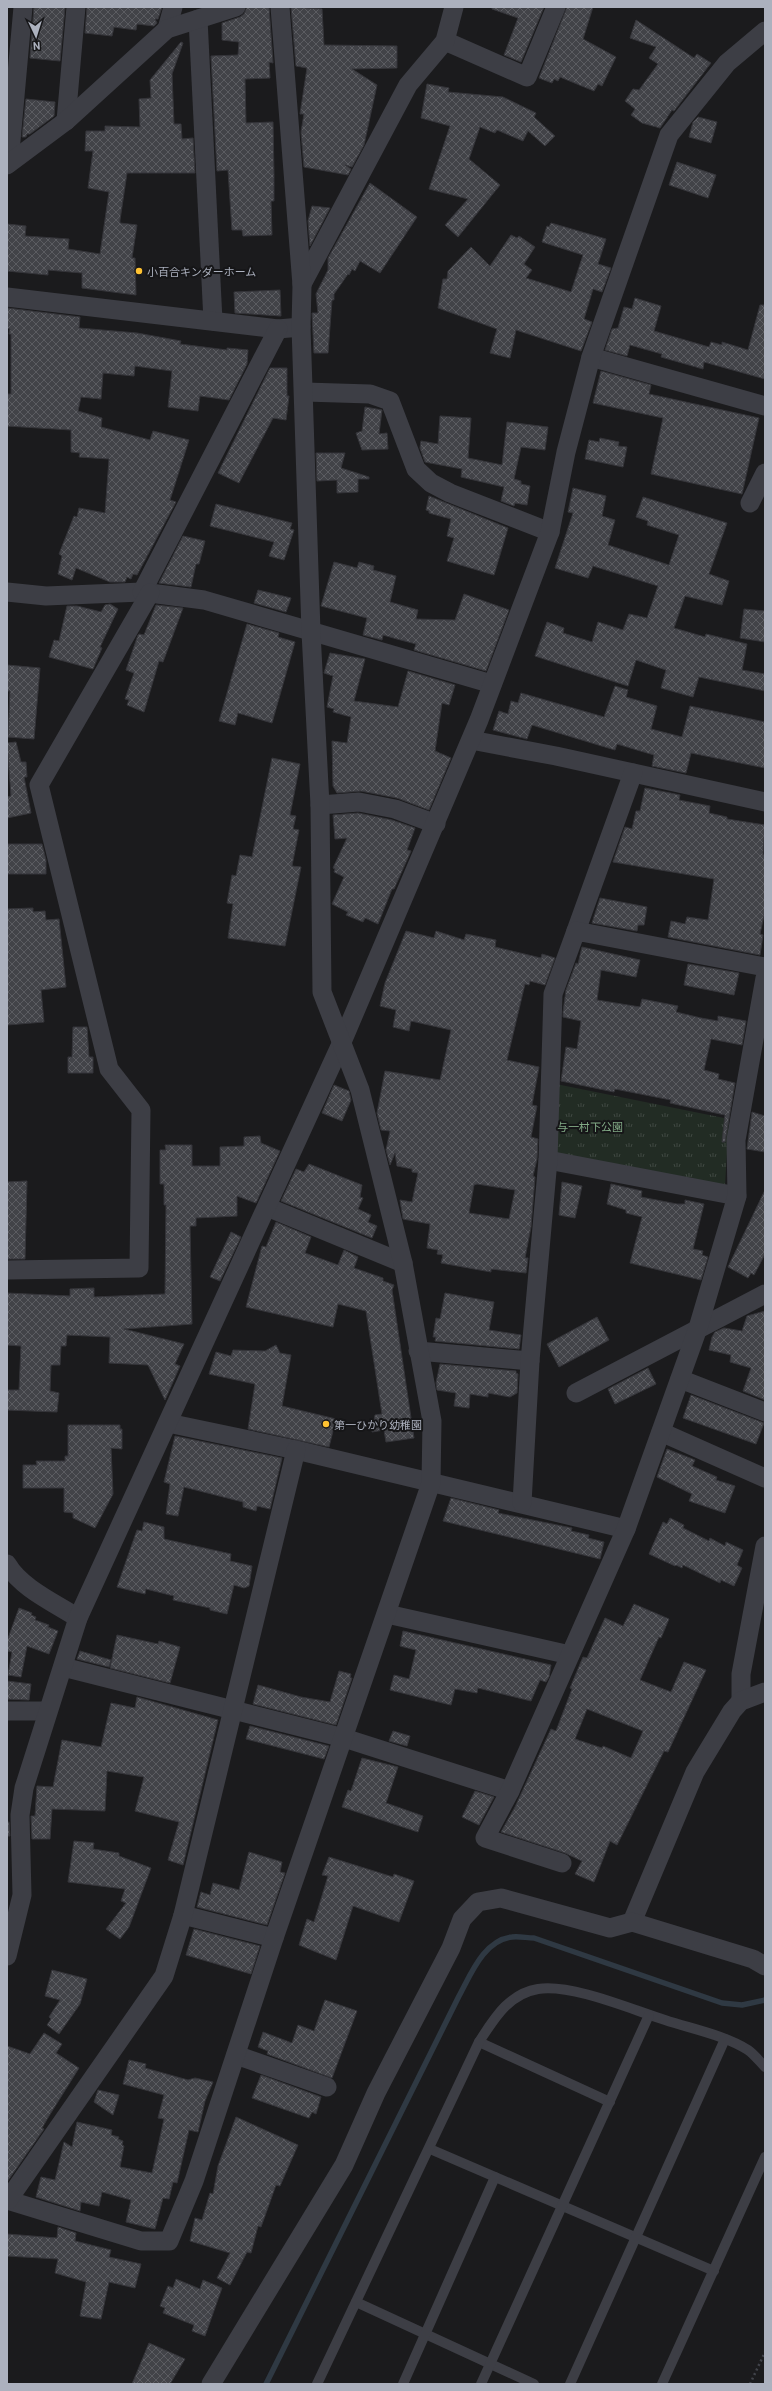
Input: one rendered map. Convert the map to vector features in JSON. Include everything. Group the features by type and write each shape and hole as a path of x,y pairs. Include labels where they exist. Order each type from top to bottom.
{"street":[{"path":"8,164 23,7"},
{"path":"66,121 76,7"},
{"path":"167,29 173,7"},
{"path":"8,164 66,121 167,29 236,7"},
{"path":"280,7 302,285 301,327 305,392 311,632 320,805 322,992 360,1090 403,1263 432,1421 431,1483 274,1938 194,2181 169,2241 141,2241 8,2200 164,1976 183,1915 296,1450"},
{"path":"302,285 408,84 445,42 454,7"},
{"path":"445,42 527,77 556,7"},
{"path":"198,19 213,321"},
{"path":"7,1956 22,1895 20,1815 24,1788 47,1711 63,1667 78,1618 342,1042 471,740 550,532 566,452 591,357 669,135 727,62 765,32"},
{"path":"7,297 278,329 301,327"},
{"path":"7,1270 139,1268 141,1110 109,1069 39,786 146,592 278,329"},
{"path":"591,357 765,406"},
{"path":"305,392 370,394 390,401 416,469 431,483 450,493 550,532"},
{"path":"750,503 765,473"},
{"path":"7,592 46,596 146,592 204,600 492,684"},
{"path":"471,740 556,756 765,802"},
{"path":"522,1503 530,1361 548,1160 553,994 633,773"},
{"path":"320,805 359,802 396,808 436,824"},
{"path":"576,931 765,967"},
{"path":"562,1863 485,1838 510,1791 626,1529 698,1328 737,1196 736,1140 765,978"},
{"path":"548,1160 737,1196"},
{"path":"267,1207 403,1263"},
{"path":"576,1393 765,1294"},
{"path":"418,1351 530,1361"},
{"path":"680,1379 765,1412"},
{"path":"168,1423 296,1450 626,1529"},
{"path":"661,1432 765,1478"},
{"path":"741,1700 741,1674 765,1546"},
{"path":"7,1564 12,1572 34,1590 78,1618"},
{"path":"387,1614 570,1655"},
{"path":"63,1667 344,1738 510,1791"},
{"path":"632,1922 695,1772 732,1711 741,1700 765,1692"},
{"path":"7,1711 47,1711"},
{"path":"211,2384 344,2165 376,2093 451,1948 462,1919 478,1902 501,1898 610,1928 632,1922 753,1959 765,1966"},
{"path":"183,1915 274,1938"},
{"path":"236,2055 327,2087"}],"lane":[{"path":"317,2384 430,2149 479,2042 494,2018 507,2003 537,1989 551,1988 582,1994 725,2039 748,2050 765,2067"},
{"path":"481,2384 649,2015"},
{"path":"570,2384 725,2039"},
{"path":"479,2042 610,2102"},
{"path":"430,2149 636,2236 714,2271"},
{"path":"662,2384 765,2157"},
{"path":"403,2384 495,2177"},
{"path":"356,2302 534,2384"}],"path":[{"path":"750,2384 765,2352"}],"green space":[{"name":"与一村下公園","path":"556,1084 729,1119 725,1185 554,1154"}],"building":[{"path":"34,7 65,7 60,61 30,58"},
{"path":"87,7 162,7 158,19 155,19 157,23 154,26 137,24 136,30 114,27 112,36 85,33"},
{"path":"247,7 269,7 273,63 269,62 270,78 245,79 246,123 273,122 274,201 271,201 272,235 243,236 242,230 232,230 228,170 217,171 211,56 238,55 239,42 222,40 222,23 240,17 244,14"},
{"path":"291,7 322,9 324,45 397,46 397,68 352,69 377,85 364,145 352,167 345,165 351,169 348,175 304,167 301,132 304,114 300,114 307,68 296,66"},
{"path":"492,7 544,7 521,62 504,55 518,18 492,9"},
{"path":"567,7 593,7 583,39 616,57 602,86 598,84 594,91 560,77 558,81 554,79 552,83 539,78"},
{"path":"636,20 694,58 697,54 711,63 674,111 672,110 660,128 642,123 631,115 635,109 625,101 633,89 639,90 658,64 649,58 656,47 630,38"},
{"path":"181,42 183,43 172,74 174,124 181,124 182,139 193,138 195,173 127,173 120,223 137,225 132,258 135,258 136,295 82,288 82,273 48,270 48,275 7,271 7,224 26,226 25,236 69,239 68,249 100,254 109,192 88,188 93,151 85,151 86,131 105,131 105,126 140,127 139,99 151,98 150,80"},
{"path":"427,84 449,88 448,92 503,97 536,113 534,117 555,136 545,146 528,131 523,141 497,130 495,133 480,127 469,159 500,185 458,237 445,225 468,199 429,189 450,126 421,118"},
{"path":"26,99 55,102 54,116 30,134 27,134 26,137 22,137"},
{"path":"698,117 717,122 711,143 689,137 693,122"},
{"path":"677,162 716,175 708,198 669,185"},
{"path":"370,183 417,217 380,273 360,261 355,271 352,269 349,275 348,274 334,294 334,300 332,300 328,353 314,353 312,313 318,313 316,294 328,270 328,258"},
{"path":"312,206 330,208 310,246 308,221"},
{"path":"551,223 606,239 598,264 611,268 602,292 593,289 584,319 592,322 581,351 516,330 510,358 490,353 497,329 438,308 443,279 447,279 448,271 471,247 490,266 511,235 517,238 519,236 535,247 524,264 532,270 526,278 571,292 583,255 542,242 547,226 549,227"},
{"path":"280,290 281,316 235,313 234,292"},
{"path":"635,298 661,306 654,331 709,347 711,342 722,345 722,342 748,350 760,305 765,305 765,379 704,362 703,369 661,357 662,354 630,345 627,356 605,350 612,329 618,328 624,307 632,309"},
{"path":"7,308 80,317 79,328 137,333 181,341 180,344 227,350 227,348 248,350 247,364 229,400 200,396 198,411 168,407 172,371 135,366 134,376 103,373 101,399 81,397 78,411 102,418 101,427 150,440 153,431 189,440 170,500 176,502 137,575 133,574 131,579 127,577 125,582 110,582 76,568 72,580 58,574 62,556 59,554 74,516 77,517 79,508 105,513 109,459 79,457 80,453 71,452 71,430 7,426 7,394 11,394 11,334 9,334 10,329 7,328"},
{"path":"270,368 287,368 287,396 289,396 286,420 273,418 239,483 218,473"},
{"path":"601,371 651,385 649,394 759,418 742,494 651,474 663,418 593,403"},
{"path":"365,407 382,410 379,434 387,433 388,449 362,450 356,433 362,431"},
{"path":"440,416 471,418 468,458 502,465 507,422 548,427 545,450 521,447 514,479 521,481 521,484 530,486 527,505 515,503 514,506 501,501 504,487 461,477 462,469 425,462 420,448 421,441 438,444"},
{"path":"600,438 619,442 618,446 627,447 623,467 585,459 589,440 599,442"},
{"path":"316,453 345,453 341,468 369,477 369,479 358,479 358,492 337,493 337,480 317,481"},
{"path":"573,488 606,496 602,516 615,520 608,545 669,565 679,535 647,525 648,521 636,517 643,497 727,523 709,574 729,581 722,605 685,596 674,628 705,637 706,634 747,644 742,670 765,674 765,691 699,677 693,697 661,688 666,670 636,660 628,686 535,656 547,622 564,628 563,633 592,642 598,622 623,630 629,614 647,618 658,586 593,566 588,578 555,568 573,513 568,512"},
{"path":"429,496 508,528 494,575 447,561 454,538 447,536 451,519 429,513 429,511 426,510"},
{"path":"216,504 292,523 290,529 294,530 284,560 269,556 274,542 210,526"},
{"path":"183,536 205,541 199,564 196,564 191,587 159,583"},
{"path":"334,562 357,568 359,562 374,566 373,570 396,576 390,602 418,610 416,619 455,620 464,594 509,610 486,671 414,650 416,644 383,635 382,640 363,635 367,618 321,606"},
{"path":"258,590 291,598 286,612 254,603"},
{"path":"110,604 118,609 100,647 102,648 93,669 49,657 54,640 59,641 67,606 77,606 101,612 105,605"},
{"path":"156,605 183,608 163,662 159,661 144,712 127,705 129,700 125,699 134,673 126,670 138,635 144,635"},
{"path":"744,609 765,611 765,642 740,638"},
{"path":"247,624 279,633 278,637 295,642 272,723 238,713 235,725 219,721"},
{"path":"330,653 365,659 354,701 398,707 408,671 455,685 449,705 442,703 435,751 451,758 429,810 397,798 361,791 337,793 333,786 332,741 347,743 351,717 333,712 334,709 327,707 333,676 324,673"},
{"path":"7,665 40,668 34,739 8,737 10,691 7,691"},
{"path":"615,686 628,690 626,697 657,706 651,729 682,737 690,706 765,722 765,768 691,753 686,773 652,766 654,755 617,744 615,750 532,725 527,739 493,730 499,711 508,714 511,701 518,703 521,693 604,717"},
{"path":"16,742 21,762 26,762 27,777 24,777 31,813 7,818 7,797 11,796 7,743"},
{"path":"272,758 300,764 290,815 296,816 293,829 299,830 292,866 301,867 285,946 228,938 233,904 227,903 232,875 236,876 240,855 252,857"},
{"path":"645,788 680,795 679,800 710,806 709,813 727,817 727,819 765,825 763,854 765,855 765,911 760,934 763,935 760,955 668,937 671,921 685,924 687,917 708,920 714,879 613,862 625,827 632,829 636,811 640,811"},
{"path":"358,813 392,820 415,828 407,850 411,851 394,889 392,889 378,924 365,918 363,922 346,915 348,912 332,904 344,877 334,872 335,869 333,868 347,838 335,839 333,815"},
{"path":"7,844 42,844 46,860 46,874 7,874"},
{"path":"600,898 647,907 644,925 638,925 637,931 592,923"},
{"path":"33,908 33,912 45,911 46,920 59,919 66,987 41,990 44,1022 7,1025 7,909"},
{"path":"406,931 434,938 436,931 464,940 466,934 496,940 495,947 541,958 542,954 555,958 545,985 530,981 529,985 525,984 507,1060 539,1067 532,1105 537,1106 531,1137 538,1139 537,1159 533,1176 535,1177 531,1227 525,1258 528,1258 526,1273 491,1269 491,1272 441,1263 443,1255 437,1254 438,1250 427,1248 430,1224 403,1219 400,1200 412,1202 418,1173 412,1172 412,1169 397,1166 395,1153 390,1165 386,1150 390,1131 381,1130 377,1113 385,1071 440,1080 451,1030 411,1021 409,1031 393,1027 396,1010 380,1006 385,983","holes":["477,1184 515,1190 509,1219 469,1213 474,1185"]},
{"path":"582,947 640,960 636,977 601,970 597,1000 640,1007 642,999 678,1006 676,1012 701,1018 718,1021 718,1016 746,1021 742,1045 711,1039 704,1070 719,1074 718,1079 735,1083 725,1142 722,1142 725,1115 670,1103 671,1100 615,1089 614,1092 561,1081 566,1047 577,1049 581,1021 563,1017 563,1012 566,990 576,963 578,964"},
{"path":"688,964 739,973 734,995 684,985"},
{"path":"73,1027 87,1027 89,1057 93,1057 93,1073 68,1073 68,1057 72,1057"},
{"path":"334,1085 349,1091 351,1100 342,1121 322,1113"},
{"path":"752,1112 765,1116 765,1152 747,1149"},
{"path":"260,1136 261,1143 280,1151 256,1203 237,1196 237,1216 196,1218 196,1226 190,1226 192,1324 124,1329 184,1344 175,1364 180,1366 165,1400 148,1365 109,1363 110,1337 67,1335 66,1346 61,1346 60,1365 51,1365 50,1391 59,1393 57,1412 7,1410 7,1390 19,1390 21,1346 7,1345 7,1293 70,1296 70,1289 94,1288 94,1297 165,1294 166,1205 164,1205 164,1184 160,1184 160,1150 166,1150 165,1145 192,1145 192,1166 220,1166 220,1147 244,1146 244,1137"},
{"path":"309,1164 362,1185 360,1197 363,1198 358,1209 371,1215 368,1222 377,1226 372,1238 281,1201 296,1169 304,1172"},
{"path":"27,1181 25,1259 7,1259 7,1182"},
{"path":"562,1182 582,1186 575,1218 559,1215"},
{"path":"611,1184 642,1191 641,1197 677,1204 685,1204 685,1200 704,1204 693,1249 703,1251 702,1255 708,1257 701,1280 630,1263 642,1217 626,1213 626,1210 607,1204"},
{"path":"765,1190 765,1254 754,1275 751,1273 748,1278 728,1267"},
{"path":"276,1222 311,1237 305,1253 338,1265 344,1250 358,1257 354,1268 383,1278 383,1281 394,1285 392,1290 414,1438 386,1442 384,1430 372,1432 375,1415 382,1414 366,1311 338,1304 333,1327 246,1307 262,1246 266,1247"},
{"path":"231,1232 241,1237 220,1281 210,1277"},
{"path":"445,1293 494,1302 489,1330 521,1335 519,1349 435,1341 436,1337 433,1337 436,1318 440,1319"},
{"path":"765,1311 765,1400 743,1391 751,1368 730,1362 731,1355 709,1350 712,1337 715,1332 724,1328 742,1331 747,1316"},
{"path":"597,1317 609,1340 559,1367 547,1344"},
{"path":"276,1345 280,1353 291,1355 282,1406 336,1419 329,1447 248,1429 255,1384 209,1374 216,1352 231,1356 233,1350 265,1351"},
{"path":"440,1364 516,1371 518,1374 517,1393 510,1397 488,1393 488,1397 470,1394 469,1408 454,1406 456,1393 437,1390 436,1383"},
{"path":"648,1368 656,1384 615,1404 608,1389"},
{"path":"691,1395 764,1423 756,1444 683,1418"},
{"path":"68,1425 120,1425 120,1429 122,1429 122,1449 111,1448 113,1494 95,1528 73,1518 73,1513 64,1512 64,1488 23,1488 23,1465 37,1465 36,1461 65,1461 65,1456 68,1456"},
{"path":"175,1436 282,1458 270,1509 257,1506 256,1511 243,1507 243,1502 184,1487 178,1516 166,1514 170,1484 164,1482"},
{"path":"667,1449 695,1460 692,1466 717,1477 716,1480 735,1486 725,1513 689,1501 692,1494 657,1477"},
{"path":"451,1498 499,1510 498,1513 572,1528 571,1531 589,1535 588,1538 604,1542 600,1559 443,1521"},
{"path":"670,1518 684,1525 683,1528 709,1541 710,1538 725,1546 726,1542 743,1550 737,1565 742,1568 734,1586 721,1580 720,1583 683,1565 682,1568 676,1565 675,1566 649,1554 663,1522 667,1524"},
{"path":"144,1522 164,1527 164,1539 231,1554 230,1561 252,1566 249,1586 244,1588 234,1585 227,1614 210,1610 210,1608 173,1600 174,1596 146,1589 145,1594 117,1587 137,1530 142,1531"},
{"path":"634,1604 669,1619 661,1638 659,1637 640,1680 671,1692 684,1662 706,1670 668,1752 664,1751 617,1845 610,1841 594,1882 575,1874 582,1861 565,1853 501,1832 515,1807 551,1729 556,1731 572,1689 570,1688 583,1657 587,1658 605,1618 623,1626","holes":["587,1709 643,1731 631,1758 603,1746 602,1748 575,1739"]},
{"path":"19,1608 32,1613 31,1615 36,1617 35,1620 49,1625 48,1627 58,1631 49,1654 27,1646 21,1677 8,1675 12,1652 7,1651 7,1641"},
{"path":"403,1631 551,1665 549,1677 546,1682 540,1680 531,1701 478,1688 477,1693 455,1689 451,1705 390,1690 394,1675 409,1679 416,1650 400,1646"},
{"path":"117,1635 158,1644 159,1641 180,1647 170,1683 110,1668"},
{"path":"80,1651 111,1660 109,1667 77,1659"},
{"path":"339,1671 351,1674 350,1678 352,1678 336,1725 253,1704 258,1685 301,1697 330,1702"},
{"path":"7,1681 31,1684 29,1700 7,1699"},
{"path":"137,1697 218,1720 183,1865 168,1860 179,1822 135,1811 144,1777 107,1771 105,1811 52,1809 50,1839 32,1839 31,1816 35,1816 37,1786 53,1787 62,1740 101,1747 111,1703 135,1708"},
{"path":"250,1726 329,1746 324,1759 246,1739"},
{"path":"393,1731 410,1736 407,1746 389,1741"},
{"path":"362,1758 398,1767 386,1803 423,1816 418,1832 342,1807 348,1790 351,1791"},
{"path":"475,1791 494,1797 479,1825 462,1817"},
{"path":"7,1822 9,1822 10,1836 7,1836"},
{"path":"74,1841 94,1843 93,1849 119,1853 119,1856 151,1868 129,1927 120,1939 106,1929 126,1903 121,1901 125,1889 68,1882"},
{"path":"249,1852 282,1862 280,1872 285,1873 267,1925 197,1907 201,1892 210,1895 213,1883 239,1890"},
{"path":"329,1857 393,1877 394,1874 414,1881 399,1922 353,1906 336,1960 299,1945 307,1919 314,1922 328,1876 322,1875"},
{"path":"194,1929 260,1946 251,1974 186,1955"},
{"path":"52,1970 87,1979 80,2004 59,2034 47,2025 51,2019 49,2017 60,2000 45,1996"},
{"path":"325,2000 357,2011 332,2078 267,2054 268,2051 258,2047 263,2032 292,2043 298,2025 314,2031"},
{"path":"44,2033 62,2044 56,2053 79,2068 42,2128 44,2129 7,2182 7,2046 30,2054"},
{"path":"129,2060 146,2064 145,2068 188,2080 195,2078 213,2082 205,2101 198,2132 189,2130 177,2183 173,2182 169,2199 163,2198 155,2229 126,2222 131,2200 102,2192 99,2206 81,2202 80,2211 36,2197 41,2177 55,2180 64,2142 72,2147 77,2122 112,2130 111,2135 119,2137 118,2139 123,2141 122,2145 124,2146 120,2167 152,2173 164,2119 158,2118 164,2095 123,2084"},
{"path":"261,2075 321,2097 316,2114 312,2112 309,2118 252,2098"},
{"path":"98,2090 119,2095 113,2115 94,2102"},
{"path":"236,2117 298,2145 280,2186 276,2185 261,2227 258,2226 251,2253 247,2252 230,2285 217,2278 230,2253 190,2241 195,2218 202,2220 210,2193 213,2194 218,2166"},
{"path":"58,2227 76,2233 75,2241 111,2250 109,2257 141,2264 135,2288 109,2282 101,2319 80,2316 86,2282 55,2273 58,2259 7,2256 7,2234 57,2238"},
{"path":"176,2279 200,2289 203,2280 222,2288 205,2336 192,2331 194,2325 163,2313 165,2308 160,2306 168,2286 173,2288"},
{"path":"149,2343 185,2359 170,2384 132,2384"}],"waterway":[{"path":"266,2384 459,1996 480,1959 494,1944 502,1939 512,1937 534,1938 722,2003 742,2005 765,2000"}],"place":[{"name":"小百合キンダーホーム","path":"139,271"},
{"name":"第一ひかり幼稚園","path":"326,1424"}]}
